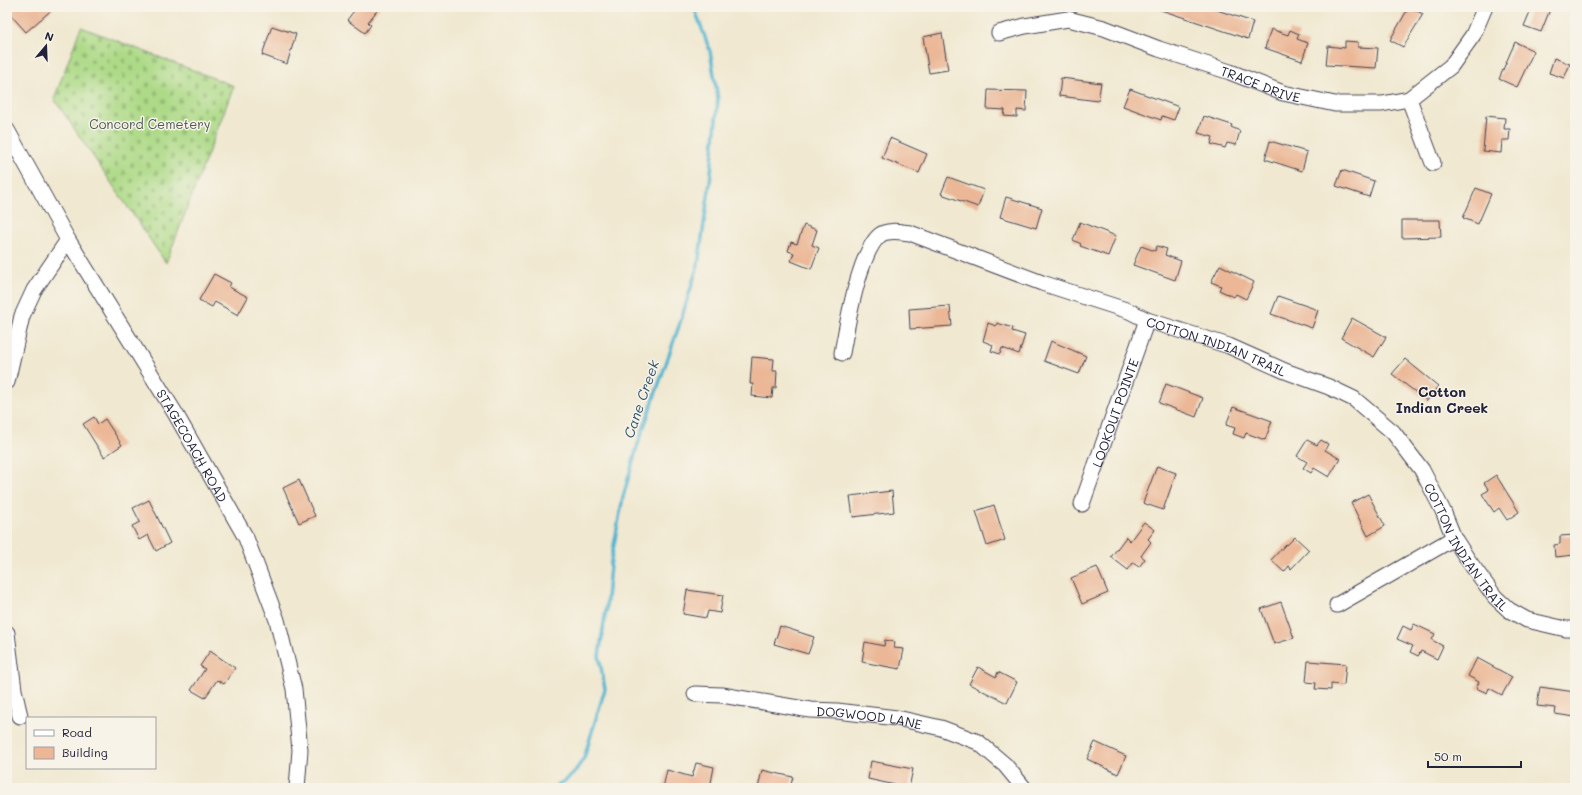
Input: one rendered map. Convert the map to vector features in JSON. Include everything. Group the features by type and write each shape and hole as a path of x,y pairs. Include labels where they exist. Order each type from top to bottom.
{"street":[{"name":"TRACE DRIVE","path":"999,33 1025,26 1068,19 1104,28 1230,72 1284,93 1336,104 1382,104 1409,99 1451,66 1473,35 1485,7"},
{"path":"1409,99 1433,163"},
{"name":"STAGECOACH ROAD","path":"7,130 68,240 175,413 246,538 277,620 294,689 300,750 297,788"},
{"name":"COTTON INDIAN TRAIL","path":"842,353 854,295 871,245 882,234 896,231 910,233 1042,283 1129,311 1147,320 1228,346 1329,387 1354,399 1393,432 1422,470 1443,511 1454,538 1468,560 1509,610 1527,620 1566,630 1575,630"},
{"path":"8,374 22,316 34,290 68,240"},
{"name":"LOOKOUT POINTE","path":"1082,504 1147,320"},
{"path":"1337,605 1454,538"},
{"path":"7,633 14,690 20,716"},
{"name":"DOGWOOD LANE","path":"694,694 722,695 810,710 837,711 897,718 941,728 978,742 1005,765 1024,788"}],"green space":[{"name":"Concord Cemetery","path":"81,27 234,86 166,263 54,99"}],"building":[{"path":"14,7 55,7 26,32 8,12"},
{"path":"357,7 380,7 368,22 371,25 365,33 347,20"},
{"path":"1158,7 1208,7 1253,22 1248,39 1158,9"},
{"path":"1409,7 1423,14 1403,47 1390,40"},
{"path":"1532,7 1551,7 1541,32 1524,26"},
{"path":"272,26 296,34 287,64 262,55"},
{"path":"1271,29 1288,35 1290,30 1299,34 1297,39 1308,43 1302,61 1265,48"},
{"path":"942,33 948,70 929,73 923,37"},
{"path":"1345,41 1358,42 1358,47 1378,48 1376,68 1326,65 1328,46 1345,48"},
{"path":"1515,42 1534,51 1517,87 1499,79"},
{"path":"1554,58 1570,64 1564,78 1549,73"},
{"path":"1061,78 1101,83 1098,101 1059,96"},
{"path":"1130,89 1179,107 1174,120 1162,116 1161,120 1123,106"},
{"path":"988,90 1027,91 1026,111 1017,110 1017,117 1004,116 1005,110 987,109"},
{"path":"1204,116 1232,125 1231,127 1240,131 1236,145 1227,143 1225,148 1211,144 1213,137 1198,133"},
{"path":"1486,116 1505,118 1504,129 1510,129 1509,140 1502,140 1501,153 1483,151"},
{"path":"890,138 927,154 919,173 882,158"},
{"path":"1270,141 1307,152 1302,171 1265,159"},
{"path":"1342,170 1374,181 1369,197 1336,186"},
{"path":"948,177 984,190 978,207 941,194"},
{"path":"1476,188 1491,194 1478,224 1463,218"},
{"path":"1006,197 1042,208 1036,228 1000,217"},
{"path":"1402,220 1440,220 1441,237 1402,238"},
{"path":"1080,222 1116,236 1108,256 1080,246 1081,244 1073,240"},
{"path":"804,225 817,230 812,245 819,248 811,269 791,261 794,253 788,251 791,242 797,244"},
{"path":"1141,246 1155,251 1157,246 1167,249 1165,255 1181,261 1175,280 1133,265"},
{"path":"1220,265 1254,282 1246,299 1236,294 1234,297 1219,290 1221,286 1211,282"},
{"path":"214,274 231,283 229,287 248,297 238,315 215,302 212,307 199,300"},
{"path":"1278,296 1318,310 1312,328 1271,314"},
{"path":"950,306 952,326 910,329 909,309"},
{"path":"1352,318 1386,337 1374,357 1341,338"},
{"path":"988,323 996,326 997,323 1013,328 1012,331 1025,335 1019,354 1002,348 1000,354 991,351 993,345 983,341"},
{"path":"1051,341 1086,356 1079,374 1044,361"},
{"path":"752,357 774,359 773,371 777,371 776,388 773,388 772,398 752,396 753,384 750,384"},
{"path":"1405,359 1438,386 1427,401 1392,374"},
{"path":"1166,384 1203,398 1196,417 1159,403"},
{"path":"1233,407 1272,421 1265,440 1246,433 1244,438 1233,434 1235,428 1226,425"},
{"path":"94,417 98,424 105,419 122,445 104,457 83,424"},
{"path":"1307,440 1317,445 1321,440 1328,444 1325,450 1340,459 1329,477 1314,468 1311,473 1303,468 1307,462 1297,456"},
{"path":"1157,466 1176,473 1163,510 1143,503"},
{"path":"1496,475 1519,512 1507,520 1499,508 1494,512 1482,494 1489,490 1484,483"},
{"path":"299,480 315,516 299,523 283,488"},
{"path":"892,491 894,512 853,517 850,496"},
{"path":"1368,494 1385,526 1368,536 1351,503"},
{"path":"149,500 170,543 156,551 148,535 139,540 132,526 140,522 133,508"},
{"path":"994,505 1005,540 987,546 976,511"},
{"path":"1144,522 1155,530 1148,539 1151,542 1141,556 1145,559 1139,567 1133,563 1128,570 1111,557 1126,537 1130,541"},
{"path":"1575,535 1575,555 1555,557 1554,545 1560,544 1560,536"},
{"path":"1295,537 1309,550 1291,569 1289,566 1284,572 1271,560"},
{"path":"1097,567 1108,593 1082,604 1071,578"},
{"path":"687,590 723,595 720,613 708,611 706,618 683,614"},
{"path":"1281,602 1294,638 1274,644 1261,609"},
{"path":"1414,624 1435,634 1432,640 1443,646 1437,659 1421,651 1418,656 1410,652 1413,646 1397,639 1403,626 1411,630"},
{"path":"780,626 814,637 808,654 774,644"},
{"path":"885,640 895,642 894,648 904,649 900,669 862,662 865,642 884,646"},
{"path":"210,651 235,668 224,684 217,680 205,698 191,690 205,669 200,666"},
{"path":"1477,658 1512,677 1502,695 1489,688 1487,693 1476,688 1479,682 1468,676"},
{"path":"1308,661 1346,664 1344,685 1331,684 1331,690 1315,689 1316,683 1306,682"},
{"path":"978,667 996,677 998,672 1017,682 1007,703 969,684"},
{"path":"1540,687 1575,692 1575,717 1555,714 1556,708 1537,706"},
{"path":"1095,742 1126,756 1118,774 1087,759"},
{"path":"871,761 913,769 909,788 868,779"},
{"path":"696,763 714,767 710,788 663,788 667,770 692,777"},
{"path":"762,770 793,777 790,788 758,788"}],"waterway":[{"name":"Cane Creek","path":"555,788 573,774 584,758 605,689 599,656 606,609 610,566 623,497 637,447 680,323 698,265 710,183 718,99 710,51 694,7"}],"district":[{"name":"Cotton Indian Creek","path":"1442,400"}]}
